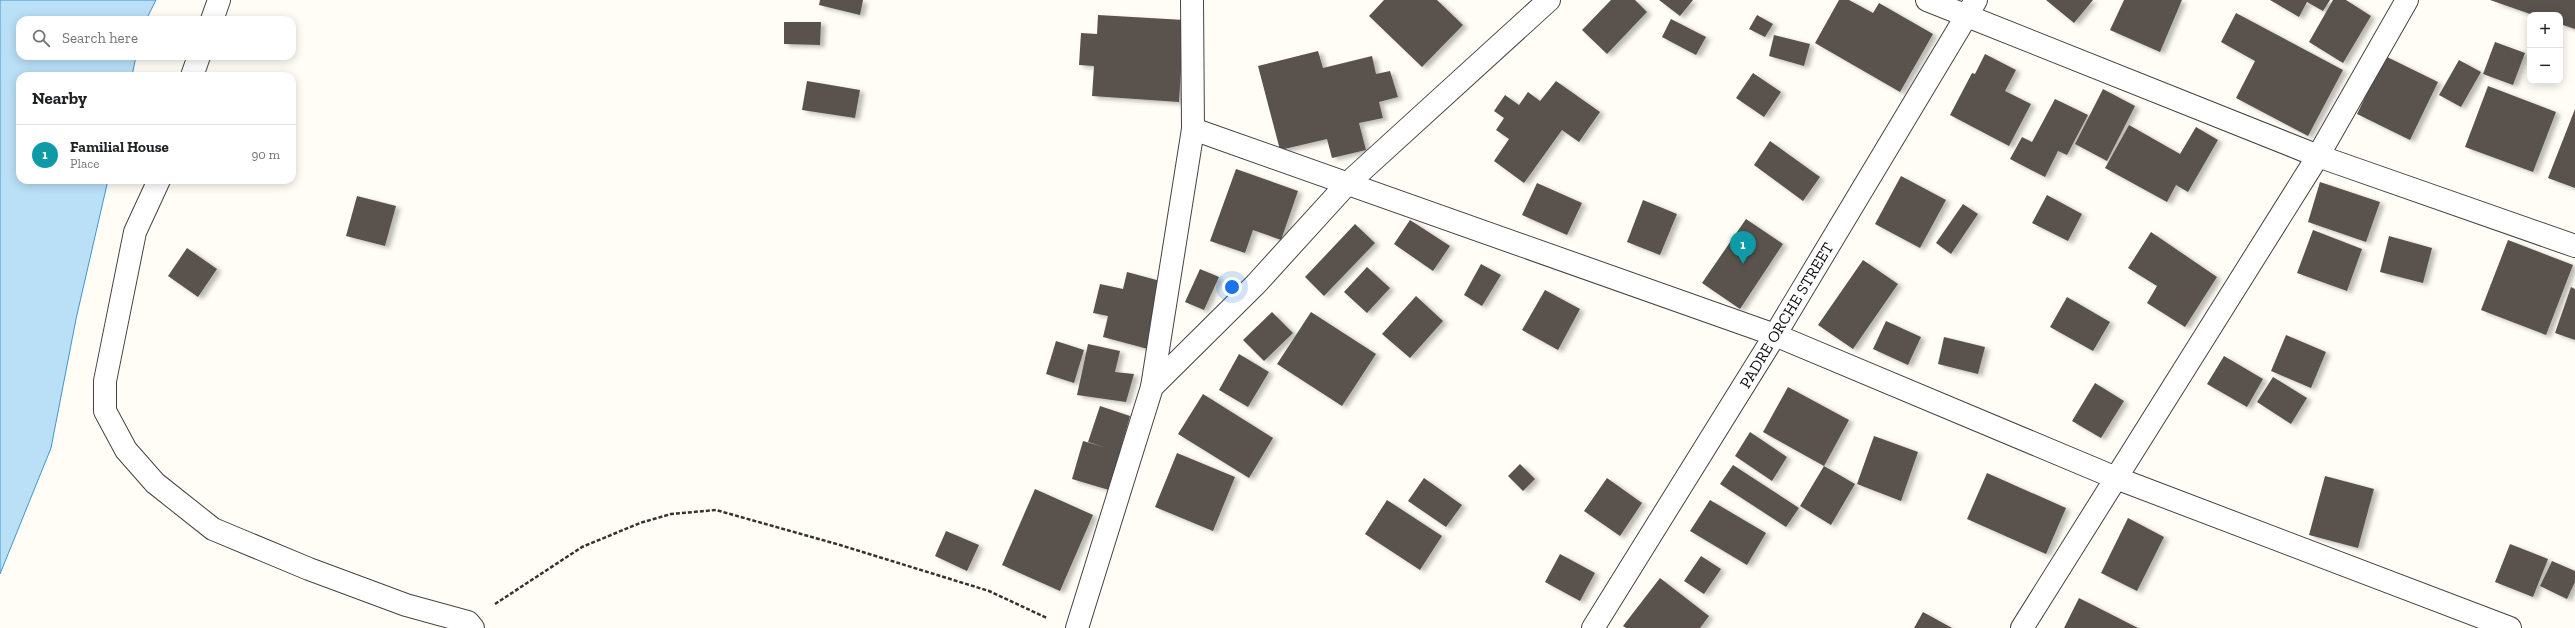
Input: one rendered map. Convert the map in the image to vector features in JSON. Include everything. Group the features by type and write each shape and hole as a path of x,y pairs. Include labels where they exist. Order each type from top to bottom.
{"street":[{"path":"213,16 219,0"},
{"path":"1077,628 1152,387 1193,129 1192,0"},
{"path":"1152,387 1256,284 1347,184 1549,0"},
{"path":"1927,0 1971,8 2318,156 2575,246"},
{"path":"2022,628 2318,156 2407,0"},
{"name":"PADRE ORCHE STREET","path":"1593,628 1775,335 1971,8"},
{"path":"193,72 198,60"},
{"path":"1193,129 1775,335 2116,478 2510,628"},
{"path":"157,184 135,232 105,381 105,410 126,450 155,482 212,529 309,569 406,605 471,625"}],"path":[{"path":"471,625 582,546 640,522 671,514 716,510 840,545 989,591 1053,621"}],"water":[{"path":"0,0 156,0 148,16 16,16 16,60 135,60 133,72 16,72 16,184 107,184 76,319 51,448 0,574"}],"building":[{"path":"820,0 863,0 860,15 819,5"},
{"path":"1384,0 1437,0 1463,25 1422,67 1369,16"},
{"path":"1611,0 1635,0 1647,12 1607,54 1582,30"},
{"path":"1659,0 1693,0 1680,16"},
{"path":"1839,0 1849,0 1873,13 1879,3 1933,34 1900,92 1815,43"},
{"path":"2046,0 2093,0 2074,23"},
{"path":"2124,0 2182,0 2160,52 2110,30"},
{"path":"2270,0 2330,0 2323,11 2307,2 2299,17"},
{"path":"2333,0 2346,0 2371,16 2343,63 2309,42"},
{"path":"2490,0 2575,0 2575,29 2563,25 2563,12 2527,13"},
{"path":"2236,13 2343,70 2308,136 2236,98 2255,61 2221,42"},
{"path":"1098,15 1184,20 1179,102 1092,96 1094,66 1079,65 1081,33 1097,34"},
{"path":"1757,15 1773,24 1765,37 1749,29"},
{"path":"1671,19 1706,37 1696,55 1662,37"},
{"path":"784,22 821,22 820,45 784,44"},
{"path":"1774,35 1810,44 1804,66 1769,56"},
{"path":"2495,42 2525,53 2513,85 2483,74"},
{"path":"1318,51 1323,68 1372,56 1376,74 1390,71 1398,97 1379,102 1383,118 1359,123 1366,150 1332,158 1327,139 1280,150 1258,66"},
{"path":"1985,54 2016,70 2005,91 2031,104 2009,146 1950,115 1972,73 1975,74"},
{"path":"2385,56 2438,82 2410,140 2357,114"},
{"path":"2459,60 2481,72 2461,107 2439,95"},
{"path":"1753,73 1781,92 1764,117 1736,98"},
{"path":"807,81 860,90 855,118 802,110"},
{"path":"1556,81 1600,112 1579,142 1562,130 1524,183 1494,161 1509,139 1496,130 1504,118 1494,111 1505,95 1519,105 1528,92 1540,101"},
{"path":"2488,86 2556,112 2533,172 2465,147"},
{"path":"2103,89 2135,106 2107,161 2075,144"},
{"path":"2055,99 2088,115 2067,155 2058,151 2045,177 2010,159 2022,137 2032,142"},
{"path":"2575,109 2575,188 2548,178"},
{"path":"2129,125 2180,154 2196,127 2218,140 2188,192 2176,185 2167,202 2105,168"},
{"path":"1770,141 1820,177 1803,201 1754,165"},
{"path":"1236,169 1298,191 1281,240 1253,230 1245,253 1210,241"},
{"path":"1901,176 1946,200 1920,248 1875,224"},
{"path":"2320,182 2380,202 2366,242 2308,222"},
{"path":"1537,183 1582,203 1567,235 1522,215"},
{"path":"2047,195 2082,214 2068,241 2032,223"},
{"path":"357,196 396,206 385,246 346,236"},
{"path":"1643,200 1677,214 1660,255 1627,242"},
{"path":"1963,204 1978,214 1951,254 1936,243"},
{"path":"1746,219 1783,244 1740,309 1702,283"},
{"path":"1410,220 1450,246 1433,271 1394,244"},
{"path":"1355,224 1375,243 1324,296 1305,277"},
{"path":"2313,230 2362,249 2347,291 2297,273"},
{"path":"2151,232 2217,277 2185,327 2147,303 2157,286 2128,268"},
{"path":"2389,236 2432,248 2423,283 2380,272"},
{"path":"2508,240 2573,265 2546,335 2481,310"},
{"path":"187,248 217,269 198,297 168,276"},
{"path":"1863,260 1898,284 1853,349 1818,325"},
{"path":"1481,264 1501,275 1482,306 1464,295"},
{"path":"1367,267 1390,288 1367,313 1344,292"},
{"path":"1200,269 1219,277 1204,310 1185,302"},
{"path":"1127,272 1164,282 1148,349 1103,337 1108,316 1093,313 1100,284 1123,289"},
{"path":"2571,287 2575,289 2575,340 2555,333"},
{"path":"1545,290 1580,309 1558,350 1522,330"},
{"path":"1416,296 1443,321 1410,358 1382,334"},
{"path":"2067,297 2110,322 2093,351 2050,327"},
{"path":"1272,312 1293,333 1264,361 1243,340"},
{"path":"1311,312 1376,354 1342,406 1277,364"},
{"path":"1886,321 1921,337 1908,365 1873,349"},
{"path":"2286,335 2326,352 2311,388 2271,371"},
{"path":"1944,337 1985,347 1978,374 1938,364"},
{"path":"1056,341 1084,350 1074,383 1046,374"},
{"path":"1088,344 1120,351 1115,372 1134,374 1126,402 1077,395"},
{"path":"1239,354 1269,372 1248,407 1219,390"},
{"path":"2224,356 2263,379 2247,407 2207,384"},
{"path":"2273,377 2307,398 2291,424 2257,402"},
{"path":"2095,383 2124,401 2101,438 2072,421"},
{"path":"1788,387 1849,420 1824,466 1763,432"},
{"path":"1203,394 1273,438 1249,478 1178,434"},
{"path":"1100,406 1130,416 1109,490 1072,479 1083,441 1107,448 1088,442"},
{"path":"1750,432 1787,457 1772,481 1735,456"},
{"path":"1874,436 1918,452 1901,501 1857,484"},
{"path":"1177,453 1235,477 1213,531 1155,507"},
{"path":"1520,464 1535,479 1523,491 1508,476"},
{"path":"1733,465 1799,508 1786,527 1720,484"},
{"path":"1824,466 1855,484 1831,525 1800,506"},
{"path":"1987,473 2066,508 2046,554 1967,519"},
{"path":"2325,476 2374,489 2358,548 2309,535"},
{"path":"1424,478 1462,505 1446,527 1408,501"},
{"path":"1607,478 1642,503 1620,536 1584,511"},
{"path":"1035,489 1093,515 1060,591 1002,565"},
{"path":"1387,500 1442,536 1420,570 1365,534"},
{"path":"1710,500 1766,533 1747,565 1690,531"},
{"path":"2128,518 2164,537 2137,591 2101,573"},
{"path":"946,531 979,545 967,571 935,556"},
{"path":"2510,544 2548,559 2533,597 2495,582"},
{"path":"1560,554 1595,573 1580,601 1545,582"},
{"path":"1701,556 1721,569 1704,594 1684,581"},
{"path":"2552,561 2575,571 2575,582 2567,599 2540,586"},
{"path":"1660,578 1709,616 1700,628 1626,628 1623,626"},
{"path":"2079,598 2138,628 2064,628"},
{"path":"1923,612 1952,628 1914,628"}],"place":[{"name":"Familial House","path":"1743,264"}]}
